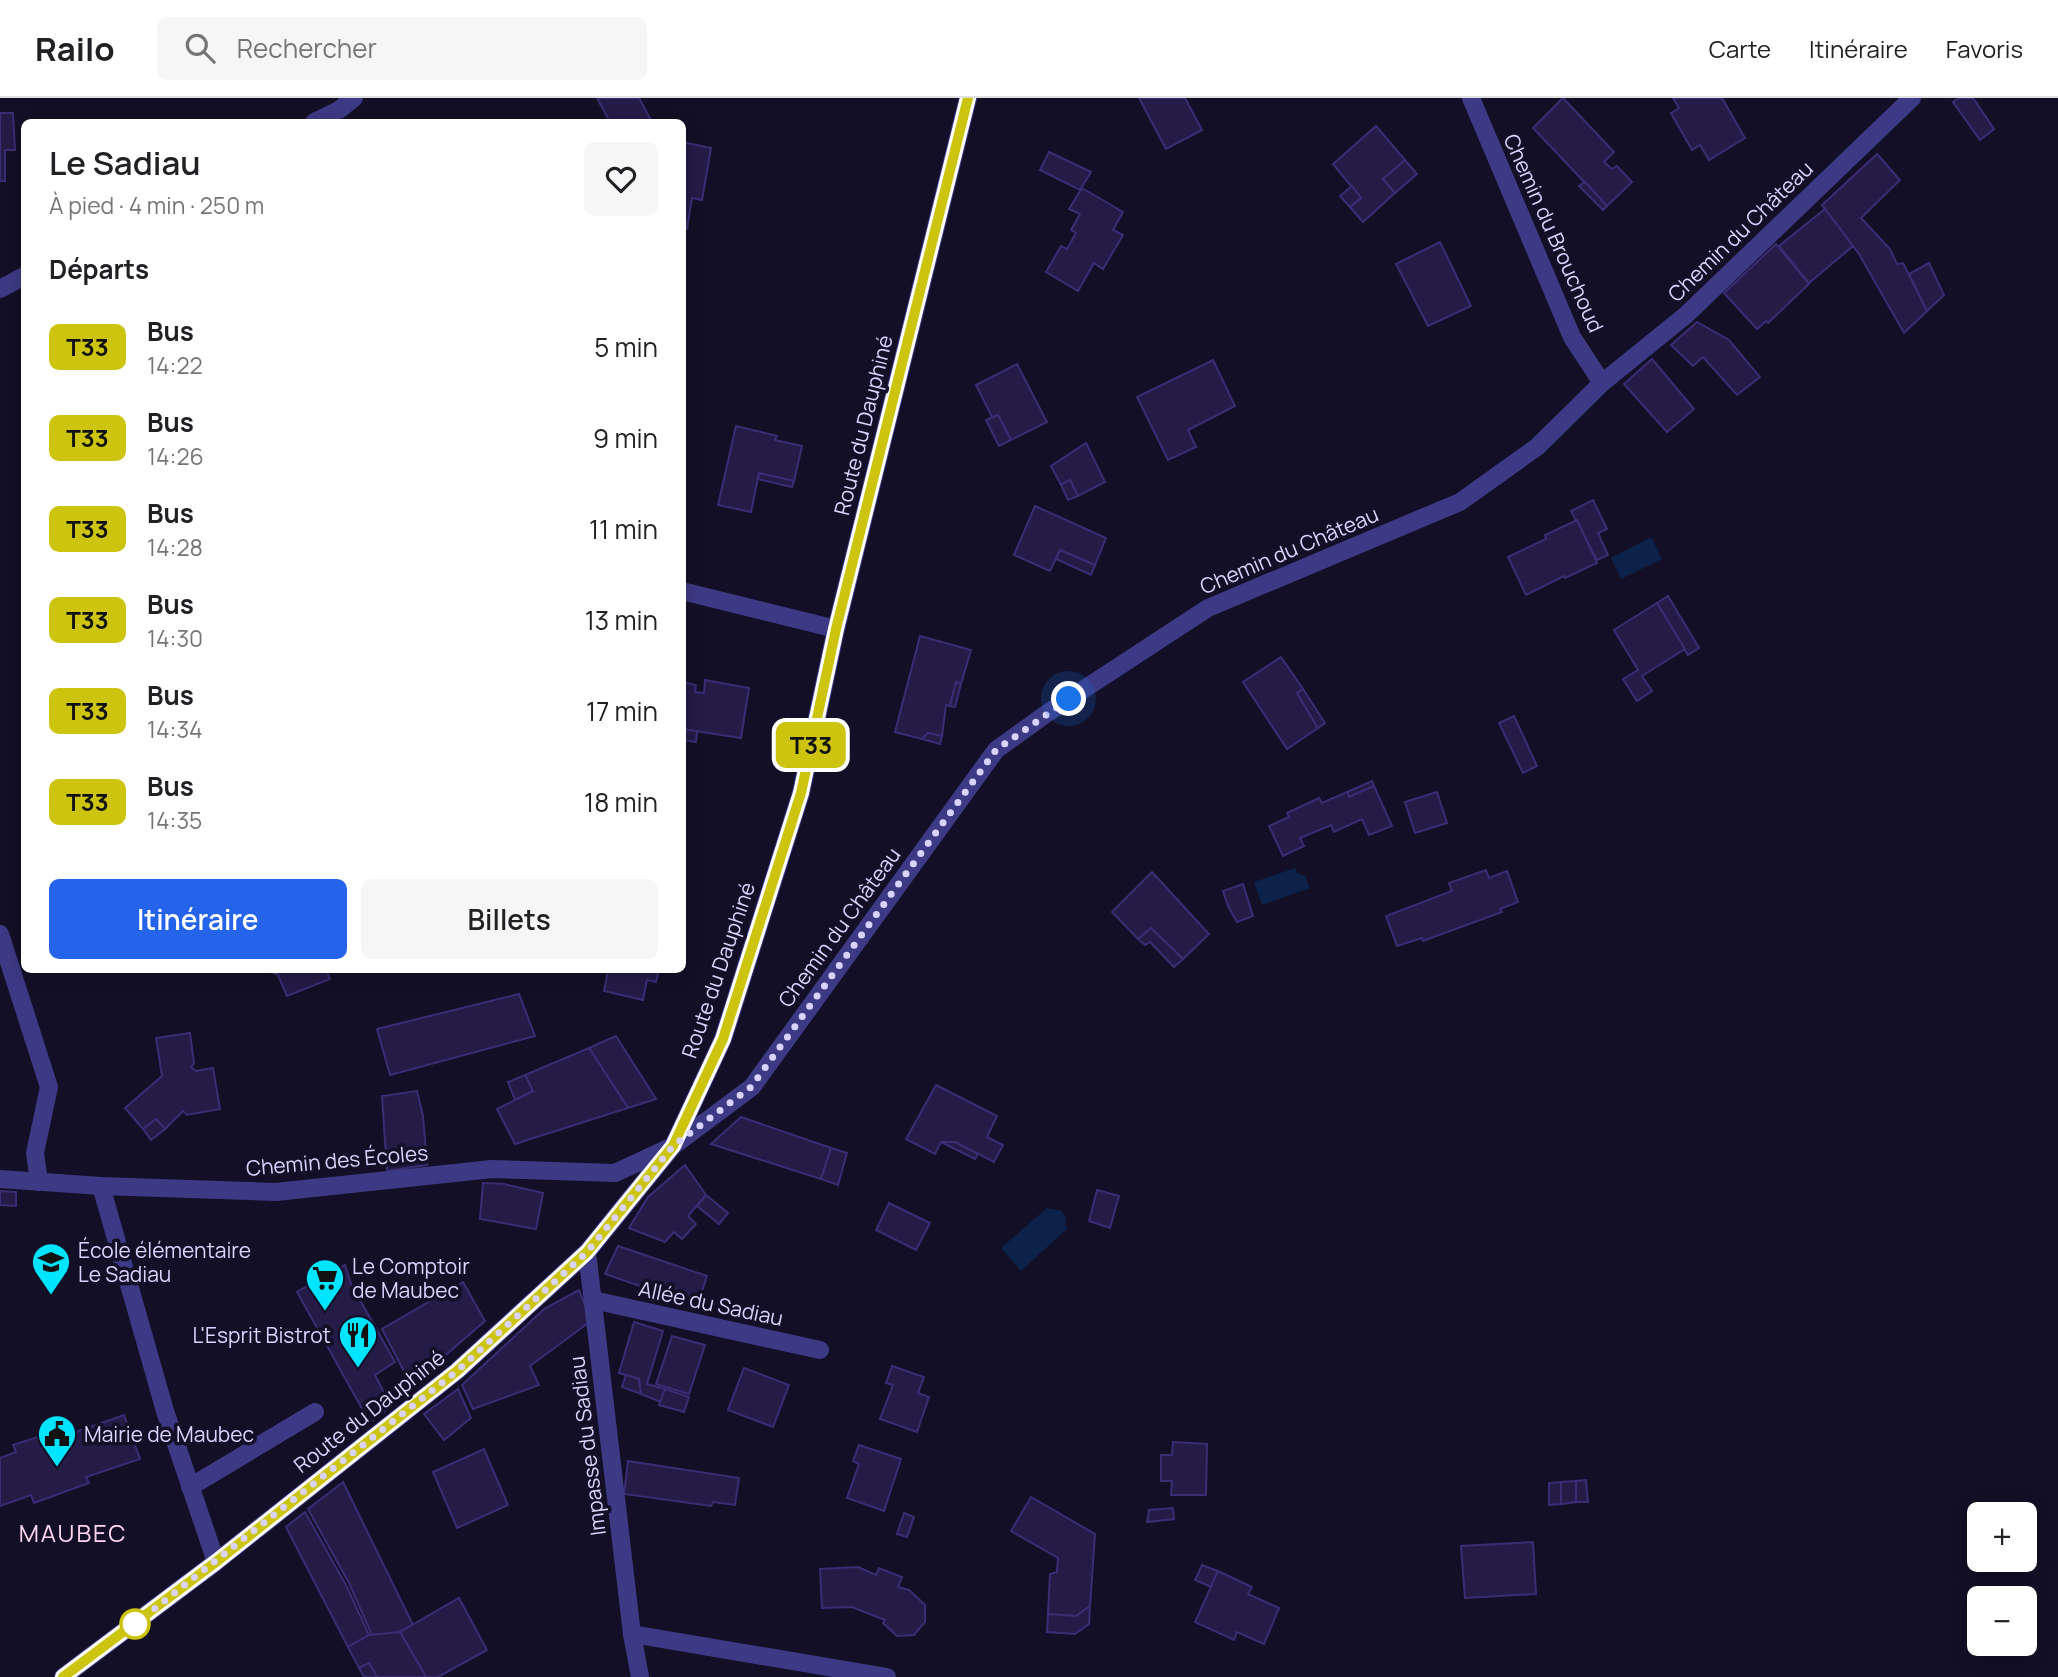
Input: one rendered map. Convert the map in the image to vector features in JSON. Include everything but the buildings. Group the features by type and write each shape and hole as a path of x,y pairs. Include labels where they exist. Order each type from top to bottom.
{"street":[{"path":"320,119 339,110 354,98"},
{"name":"Route du Dauphiné","path":"63,1677 216,1562 457,1371 587,1252 673,1146 723,1039 801,793 836,629 968,98"},
{"name":"Chemin du Brouchoud","path":"1471,98 1572,337 1602,383"},
{"name":"Chemin du Château","path":"673,1146 751,1087 996,750 1208,608 1460,502 1537,447 1602,383 1686,315 1912,98"},
{"path":"0,289 21,278"},
{"path":"686,592 836,629"},
{"path":"0,933 49,1087 35,1153 39,1182"},
{"name":"Chemin des Écoles","path":"0,1179 101,1186 276,1192 492,1169 615,1173 673,1146"},
{"path":"101,1186 165,1411 216,1562"},
{"name":"Impasse du Sadiau","path":"587,1252 632,1634 640,1677"},
{"name":"Allée du Sadiau","path":"593,1300 820,1350"},
{"path":"190,1486 315,1412"},
{"path":"632,1634 887,1677"}],"water":[{"path":"1651,537 1662,559 1621,579 1611,558"},
{"path":"1295,868 1297,873 1305,876 1310,888 1262,905 1254,882"},
{"path":"1047,1208 1062,1211 1068,1228 1021,1271 1001,1248"}],"bus line":[{"name":"T33","path":"63,1677 216,1562 457,1371 587,1252 673,1146 723,1039 801,793 836,629 968,98"}],"place":[{"name":"École élémentaire Le Sadiau","path":"51,1296"},
{"name":"Le Comptoir de Maubec","path":"325,1312"},
{"name":"L'Esprit Bistrot","path":"358,1369"},
{"name":"Mairie de Maubec","path":"57,1468"}],"district":[{"name":"MAUBEC","path":"73,1532"}],"route":[{"path":"135,1624 457,1371 587,1252 673,1146 751,1087 996,750 1069,699"}]}
